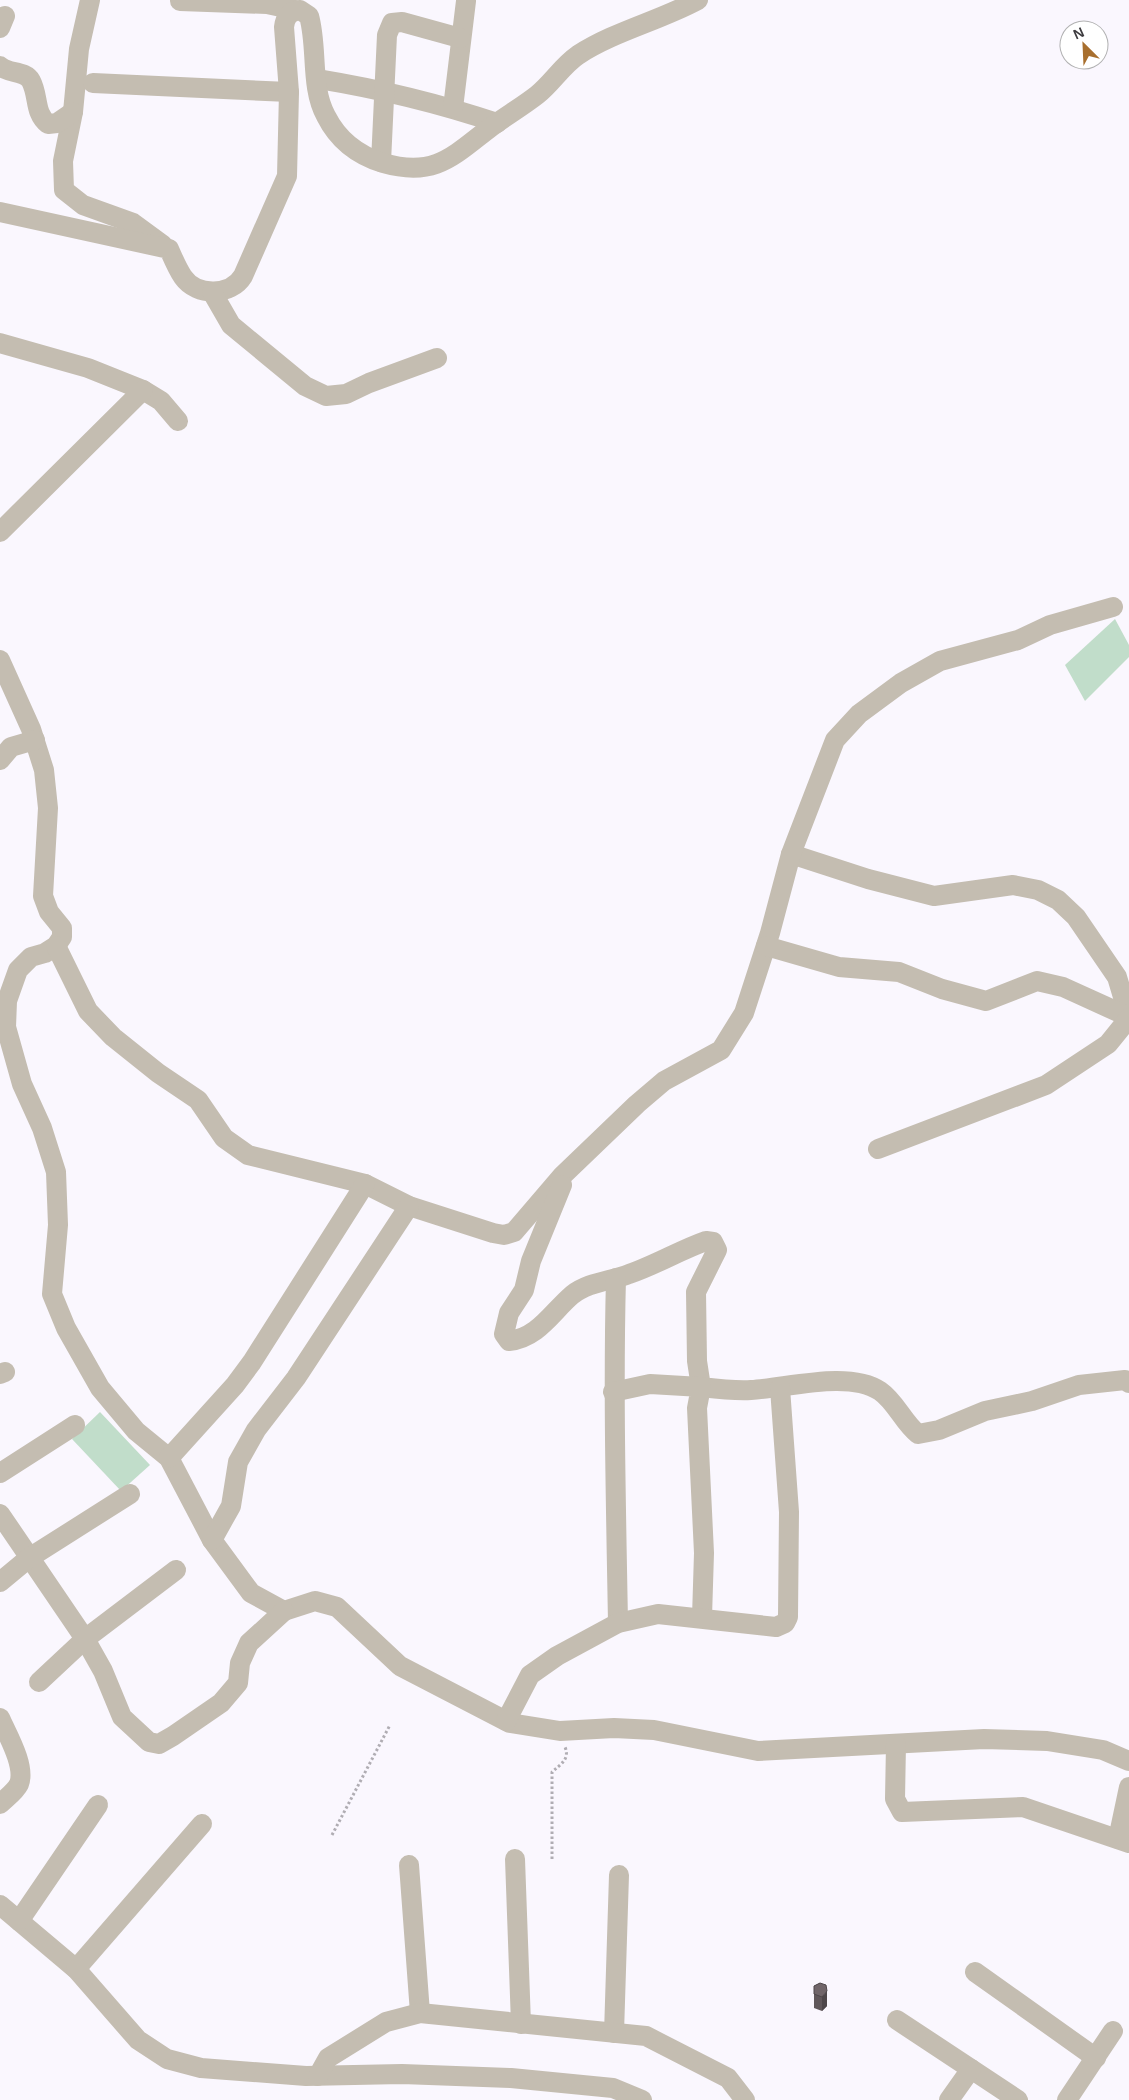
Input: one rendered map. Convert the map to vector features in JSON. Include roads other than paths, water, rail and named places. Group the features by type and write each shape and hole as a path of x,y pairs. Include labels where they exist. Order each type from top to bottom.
{"street":[{"path":"90,0 79,49 73,112 63,161 64,190 83,206 133,223 169,249 184,277 196,287 212,292 230,289 244,276 287,176 289,92 284,23 287,15 297,7"},
{"path":"180,1 267,4 297,7 307,13 310,20 321,104 340,137 358,153 395,167 411,167 427,166 444,161 460,153 538,94 578,55 606,39 634,29 698,0"},
{"path":"453,108 466,1"},
{"path":"380,162 387,34 392,23 402,22 460,38"},
{"path":"0,66 4,70 27,76 31,81 41,118 48,124 57,122 73,112"},
{"path":"318,79 453,108 496,124"},
{"path":"93,84 289,92"},
{"path":"0,212 169,249"},
{"path":"212,292 231,324 305,386 326,396 346,394 377,380 437,358"},
{"path":"0,343 88,368 143,390 160,401 178,422"},
{"path":"0,532 143,390"},
{"path":"56,946 88,1011 113,1037 158,1073 198,1100 224,1138 248,1155 365,1184 409,1206 504,1235 514,1232 562,1176 664,1081 721,1050 744,1014 766,946 791,854 835,740 859,714 900,683 940,661 1018,640 1050,625 1113,607"},
{"path":"0,660 35,740 44,770 48,795 43,896 49,912 62,928 62,937 56,946 45,953 31,957 18,970 7,1001 6,1027 22,1084 42,1128 56,1172 58,1226 52,1294 66,1328 100,1388 136,1431 169,1458 212,1540 251,1593 284,1611"},
{"path":"0,760 11,747 35,740"},
{"path":"791,854 868,879 934,896 1013,885 1038,890 1058,900 1076,918 1117,978 1129,1017"},
{"path":"766,946 839,967 899,972 942,989 986,1001 1037,981 1063,987 1129,1017"},
{"path":"878,1149 1065,1075 1108,1044 1129,1017"},
{"path":"562,1176 561,1188 531,1261 524,1290 509,1313 504,1334 509,1341 518,1340 534,1332 555,1314 573,1294 596,1283 630,1274 706,1241 713,1242 717,1250 696,1292 697,1361 701,1387 697,1408 704,1553 702,1618"},
{"path":"169,1458 246,1370 365,1184"},
{"path":"212,1540 231,1506 238,1462 256,1430 296,1378 409,1206"},
{"path":"616,1278 613,1392 617,1456 618,1622"},
{"path":"613,1392 650,1384 748,1390 836,1381 865,1383 881,1392 895,1405 908,1426 918,1434 938,1430 984,1411 1032,1401 1079,1385 1125,1380 1129,1383"},
{"path":"506,1721 530,1675 557,1656 618,1622 658,1614 776,1627 785,1623 788,1617 789,1512 780,1388"},
{"path":"0,1474 75,1424"},
{"path":"0,1582 29,1558 130,1494"},
{"path":"0,1514 85,1639 103,1671 122,1717 149,1742 159,1744 221,1702 238,1684 240,1663 249,1643 284,1611 315,1602 338,1607 400,1666 506,1721 560,1731 614,1728 654,1730 758,1751 984,1739 1047,1741 1103,1750 1129,1761"},
{"path":"39,1682 85,1639 176,1570"},
{"path":"0,1718 17,1756 20,1775 16,1789 0,1804"},
{"path":"896,1744 895,1799 902,1812 1023,1807 1123,1841 1129,1787"},
{"path":"19,1921 98,1805"},
{"path":"76,1969 202,1824"},
{"path":"515,1859 521,2024"},
{"path":"408,1865 420,2013"},
{"path":"614,2033 620,1875"},
{"path":"0,1905 76,1969 138,2040 167,2059 201,2068 318,2076 402,2074 511,2078 614,2088 642,2100"},
{"path":"975,1972 1096,2058"},
{"path":"318,2076 328,2058 386,2022 420,2013 646,2036 728,2078 745,2100"},
{"path":"897,2020 1018,2100"},
{"path":"1067,2100 1113,2031"},
{"path":"949,2100 971,2069"}]}
